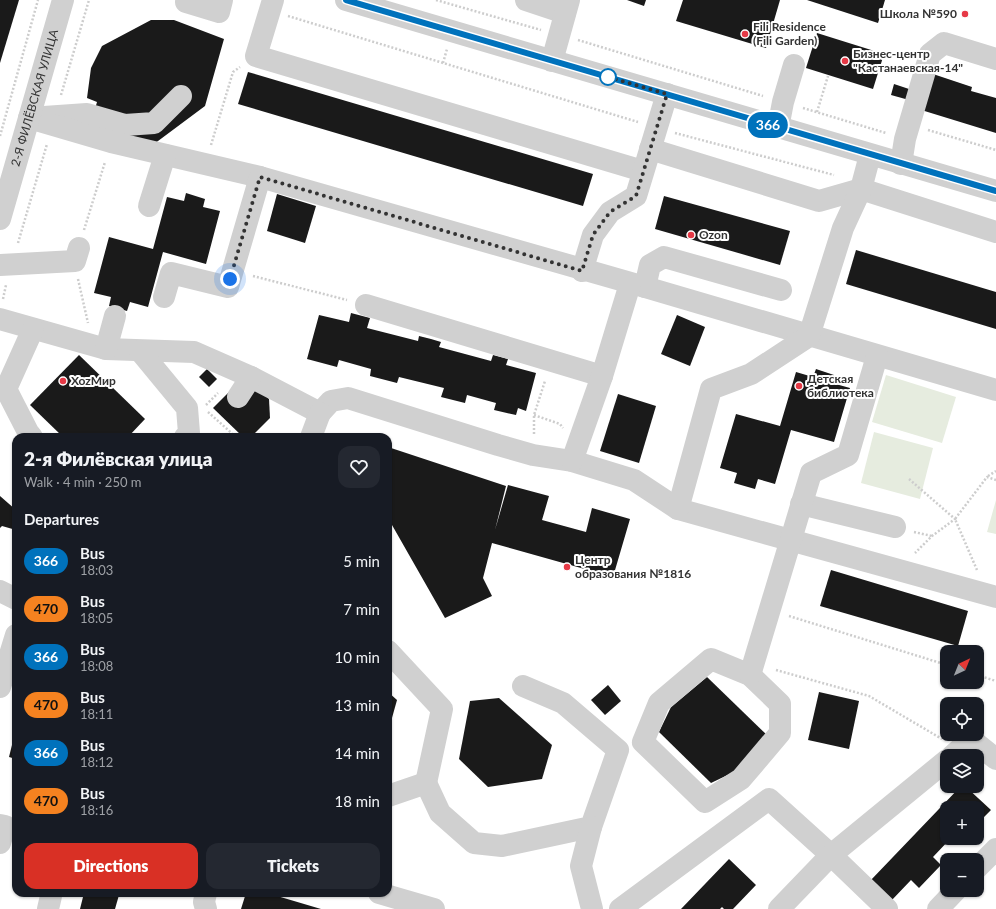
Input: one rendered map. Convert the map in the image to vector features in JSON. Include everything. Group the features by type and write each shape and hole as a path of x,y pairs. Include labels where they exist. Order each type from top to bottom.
{"street":[{"name":"2-Я ФИЛЁВСКАЯ УЛИЦА","path":"0,219 3,194 29,118 63,0"},
{"path":"186,2 219,12 222,0"},
{"path":"346,0 996,191"},
{"path":"526,0 567,7 552,60"},
{"path":"271,6 256,56 643,171"},
{"path":"901,164 905,139 930,54 944,43 996,59"},
{"path":"778,128 783,102 794,65"},
{"path":"582,271 593,235 610,212 636,196 667,94"},
{"path":"29,118 54,120 86,114 125,125 154,123 181,96"},
{"path":"54,120 112,142 260,177 996,390"},
{"path":"650,149 819,201 862,186 996,232"},
{"path":"149,206 165,155"},
{"path":"678,509 711,389 751,374 809,336 843,228 862,186 870,155"},
{"path":"164,297 171,273 228,288 260,177"},
{"path":"6,265 77,254"},
{"path":"574,456 602,376 637,286 650,265 664,258 781,290"},
{"path":"366,305 602,376"},
{"path":"1,310 32,330 99,347 140,351 170,350 194,352 251,377 320,413"},
{"path":"99,347 115,316"},
{"path":"29,433 3,388 32,330"},
{"path":"140,351 188,408 189,433"},
{"path":"752,670 811,474 848,455 877,356"},
{"path":"238,397 251,377"},
{"path":"312,433 320,413 331,401 348,398 533,455 574,456 634,480 678,509 991,596"},
{"path":"801,504 894,527"},
{"path":"0,591 12,598"},
{"path":"0,687 12,648"},
{"path":"392,655 442,709 426,783 440,813 474,843 502,846 591,827"},
{"path":"710,659 752,670 780,704 780,733 741,779 705,802 643,742 659,703 710,659"},
{"path":"523,686 563,703 618,750 591,827 581,866 592,909"},
{"path":"960,749 971,739 984,749"},
{"path":"984,749 996,759"},
{"path":"779,909 831,855 940,766"},
{"path":"392,795 426,783"},
{"path":"620,909 770,799 831,855 886,909"},
{"path":"0,825 5,826 0,843"},
{"path":"984,861 996,849"},
{"path":"48,909 51,897"},
{"path":"205,897 204,902 206,909"},
{"path":"392,897 434,909"},
{"path":"938,909 949,897"}],"path":[{"path":"0,136 38,0"},
{"path":"1,310 6,265 54,120 89,0"},
{"path":"436,0 560,35 905,139 914,126 996,150"},
{"path":"271,6 656,128 862,186"},
{"path":"206,165 233,72 256,56"},
{"path":"817,112 828,76"},
{"path":"99,347 77,254 112,142"},
{"path":"233,271 366,305"},
{"path":"533,455 534,416 551,361"},
{"path":"534,416 560,424 574,456"},
{"path":"899,570 932,536 955,519 987,477 996,471"},
{"path":"987,477 996,480"},
{"path":"909,479 955,519 991,596"},
{"path":"770,610 940,663"},
{"path":"752,670 817,680 868,696 944,749"},
{"path":"984,677 996,681"}],"shaded area":[{"path":"886,375 956,397 942,443 872,422"},
{"path":"874,432 933,448 920,499 861,483"},
{"path":"996,500 996,534 987,532"}],"building":[{"path":"0,0 19,0 0,63"},
{"path":"627,0 646,0 644,6"},
{"name":"Fili Residence (Fili Garden)","path":"683,0 780,0 766,48 676,21"},
{"name":"Бизнес-центр \"Кастанаевская-14\"","path":"807,0 885,0 878,23"},
{"path":"151,20 174,20 224,39 205,106 154,144 91,123 97,102 87,98 91,68 102,46"},
{"name":"Бизнес-центр \"Кастанаевская-14\"","path":"817,33 884,54 873,89 806,68"},
{"path":"248,72 593,174 583,206 238,104"},
{"path":"930,73 972,87 971,91 996,98 996,133 918,109"},
{"path":"894,84 912,90 909,100 891,95"},
{"path":"186,193 205,199 203,207 220,211 206,264 163,252 148,307 130,302 127,311 109,306 111,297 94,293 109,237 153,249 167,197 184,201"},
{"path":"277,194 316,206 305,243 267,231"},
{"path":"664,196 790,231 780,265 655,229"},
{"path":"856,250 996,292 996,329 846,284"},
{"path":"351,313 370,318 367,328 418,341 419,336 431,339 441,342 439,347 491,361 493,355 508,359 506,365 536,373 526,411 518,408 516,415 494,410 496,403 467,395 465,403 441,397 444,388 399,377 397,383 370,376 371,369 339,360 337,367 307,359 319,315 349,322"},
{"path":"677,315 705,327 690,366 661,354"},
{"path":"79,355 145,419 132,433 59,433 30,405"},
{"path":"207,369 217,379 209,387 199,377"},
{"path":"816,369 834,375 832,383 850,388 834,442 791,430 775,484 758,479 755,489 734,483 737,473 720,468 736,414 780,426 796,372 813,377"},
{"path":"256,386 269,399 270,418 255,433 239,433 213,408 231,390"},
{"path":"618,394 656,406 639,463 600,451"},
{"path":"392,448 506,486 495,530 508,485 549,496 542,520 586,532 592,508 630,519 613,577 492,543 483,578 492,596 445,618 392,525"},
{"path":"0,496 12,506 12,529 2,526 0,528"},
{"path":"831,570 968,611 958,645 955,645 820,606"},
{"path":"707,677 768,736 736,771 711,783 659,732 671,707"},
{"path":"608,685 621,701 605,715 591,700"},
{"path":"819,692 859,701 849,749 808,740"},
{"path":"392,696 397,700 392,718"},
{"path":"499,698 552,745 542,779 488,787 459,759 470,701"},
{"path":"12,745 12,758 9,757"},
{"path":"954,793 973,793 981,801 947,801"},
{"path":"984,804 991,810 984,817"},
{"path":"940,808 940,845 944,845 933,857 940,864 940,866 919,888 911,880 891,901 870,881"},
{"path":"729,859 756,885 733,909 724,909 722,907 720,909 681,909"},
{"path":"83,897 118,897 115,909 80,909"},
{"path":"245,897 280,897 321,909 241,909"}],"bus line":[{"name":"366","path":"346,0 996,191"}],"place":[{"name":"Школа №590","path":"965,14"},
{"name":"Fili Residence (Fili Garden)","path":"745,34"},
{"name":"Бизнес-центр \"Кастанаевская-14\"","path":"845,61"},
{"name":"Ozon","path":"691,235"},
{"name":"XozМир","path":"63,381"},
{"name":"Детская библиотека","path":"799,386"},
{"name":"Центр образования №1816","path":"567,567"}],"route":[{"path":"230,279 260,177 582,271 593,235 610,212 636,196 667,94 608,77"}]}
